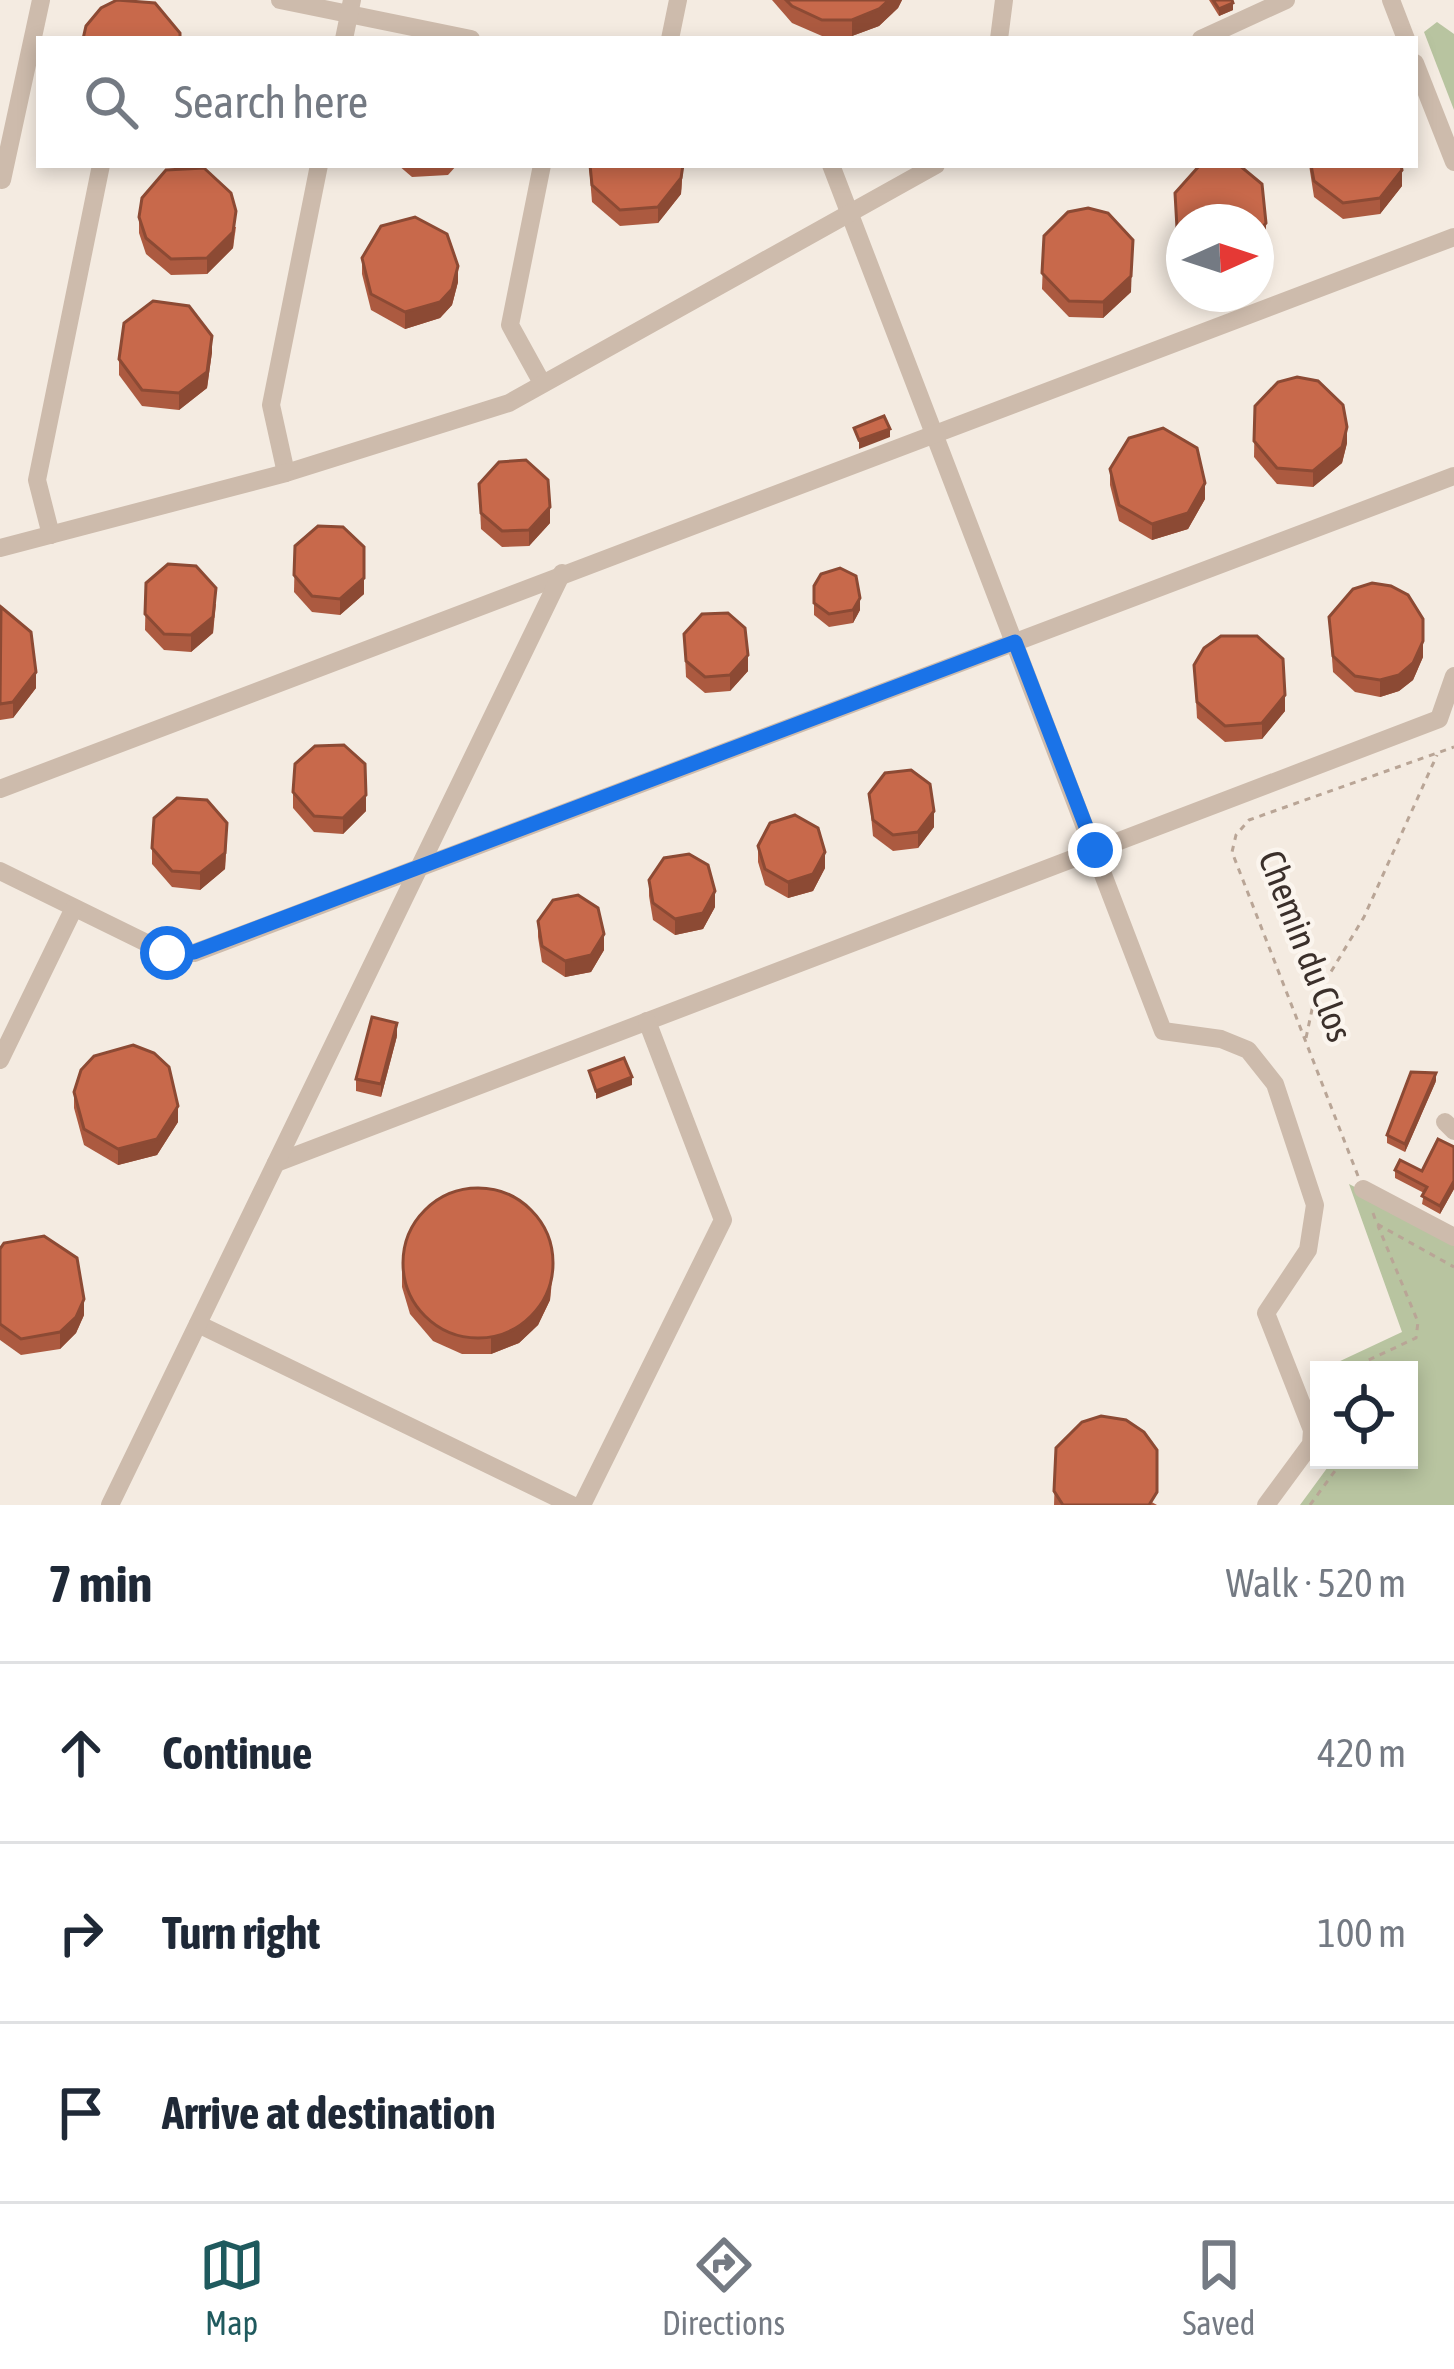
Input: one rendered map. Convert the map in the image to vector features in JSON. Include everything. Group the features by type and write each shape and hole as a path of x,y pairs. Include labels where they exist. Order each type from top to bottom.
{"street":[{"path":"2,180 41,0"},
{"path":"280,0 350,7 460,36"},
{"path":"671,36 678,0"},
{"path":"999,36 1004,0"},
{"path":"1208,36 1286,0"},
{"path":"1394,8 1405,36"},
{"path":"1418,71 1454,162"},
{"path":"51,535 37,480 100,168"},
{"path":"286,473 271,405 318,168"},
{"path":"541,168 510,325 542,383"},
{"path":"832,168 1163,1031 1221,1039 1248,1050 1274,1084 1315,1205 1308,1250 1266,1313 1310,1414 1311,1444 1266,1505"},
{"path":"0,548 286,473 509,403 847,210 930,168"},
{"path":"0,789 1454,237"},
{"path":"0,872 167,953 194,952 1454,476"},
{"path":"110,1505 562,573"},
{"path":"276,1163 1439,719 1454,676"},
{"path":"0,1060 74,908"},
{"path":"582,1505 723,1220 646,1022"},
{"path":"1363,1189 1454,1237"},
{"path":"198,1324 572,1505"}],"path":[{"path":"1306,1040 1306,1021 1314,1000 1364,917 1438,754 1453,746"},
{"name":"Chemin du Clos","path":"1367,1361 1417,1338 1418,1322 1232,852 1236,835 1249,820 1438,754"},
{"path":"1377,1224 1454,1267"},
{"path":"1310,1505 1336,1469"}],"green space":[{"path":"1437,22 1454,34 1454,110 1424,32"},
{"path":"1349,1184 1454,1238 1454,1505 1300,1505 1326,1469 1418,1469 1418,1361 1340,1361 1402,1332"}],"building":[{"path":"117,0 155,3 180,36 84,36 101,8"},
{"path":"786,0 889,0 852,20 822,20"},
{"path":"1213,0 1232,0 1233,3 1219,9"},
{"path":"204,168 231,193 236,211 233,232 207,258 171,259 146,238 139,217 142,198 166,170"},
{"path":"590,168 683,168 681,178 658,207 620,210 592,185"},
{"path":"1197,168 1243,168 1262,184 1264,204 1176,204 1175,193"},
{"path":"1312,168 1402,170 1380,198 1343,203 1314,181"},
{"path":"1088,208 1108,213 1133,240 1131,276 1103,302 1069,301 1042,273 1044,236 1068,212"},
{"path":"415,217 447,234 458,266 452,289 440,302 405,312 371,294 362,258 381,226"},
{"path":"153,301 189,306 212,336 207,372 179,393 142,390 119,359 124,323"},
{"path":"1297,377 1318,381 1343,405 1347,427 1342,447 1313,471 1277,468 1254,441 1255,406 1278,382"},
{"path":"884,416 890,429 859,440 854,428"},
{"path":"1163,428 1197,448 1205,483 1188,513 1152,524 1119,505 1110,469 1129,438"},
{"path":"526,460 548,480 550,507 529,530 502,531 481,513 479,484 499,462"},
{"path":"318,526 343,527 364,547 364,578 340,599 312,596 294,575 295,546"},
{"path":"168,564 196,566 216,588 213,617 191,635 164,634 145,614 146,583"},
{"path":"840,568 856,576 860,598 853,610 829,614 814,603 814,586 821,574"},
{"path":"1372,583 1408,595 1423,619 1423,641 1413,663 1399,675 1380,680 1355,676 1333,656 1329,617 1353,589"},
{"path":"1,607 31,632 36,672 13,702 0,704"},
{"path":"728,613 745,628 748,655 730,675 705,677 686,661 684,634 702,614"},
{"path":"1221,636 1257,636 1283,659 1285,695 1262,723 1225,726 1197,702 1194,665 1204,648"},
{"path":"344,745 365,764 366,795 343,818 314,816 293,792 295,764 315,746"},
{"path":"911,770 930,784 934,811 918,832 893,835 873,820 869,794 885,773"},
{"path":"177,798 207,800 227,823 225,853 200,873 172,871 152,848 154,818"},
{"path":"795,815 818,828 825,852 813,874 788,882 765,869 758,846 770,823"},
{"path":"689,854 708,865 715,891 703,913 675,919 653,903 649,880 664,858"},
{"path":"578,895 598,908 604,934 591,955 565,961 542,946 538,921 553,900"},
{"path":"372,1017 397,1023 381,1084 356,1079"},
{"path":"133,1045 154,1053 169,1067 178,1106 157,1139 118,1149 84,1129 74,1092 81,1070 94,1056"},
{"path":"624,1058 632,1077 596,1091 589,1071"},
{"path":"1411,1072 1436,1073 1405,1144 1387,1135"},
{"path":"1438,1139 1454,1147 1454,1181 1440,1206 1422,1196 1427,1187 1395,1170 1400,1160 1422,1171"},
{"path":"478,1188 507,1194 531,1210 547,1234 553,1263 547,1292 531,1316 507,1332 478,1338 449,1332 425,1316 409,1292 403,1263 409,1234 425,1210 449,1194"},
{"path":"44,1236 77,1258 84,1299 76,1317 60,1332 21,1339 0,1324 0,1249 4,1243"},
{"path":"1101,1416 1126,1420 1144,1432 1157,1450 1157,1492 1149,1505 1063,1505 1054,1491 1056,1448 1082,1422"}],"route":[{"path":"167,953 194,952 1015,642 1095,850"}]}
